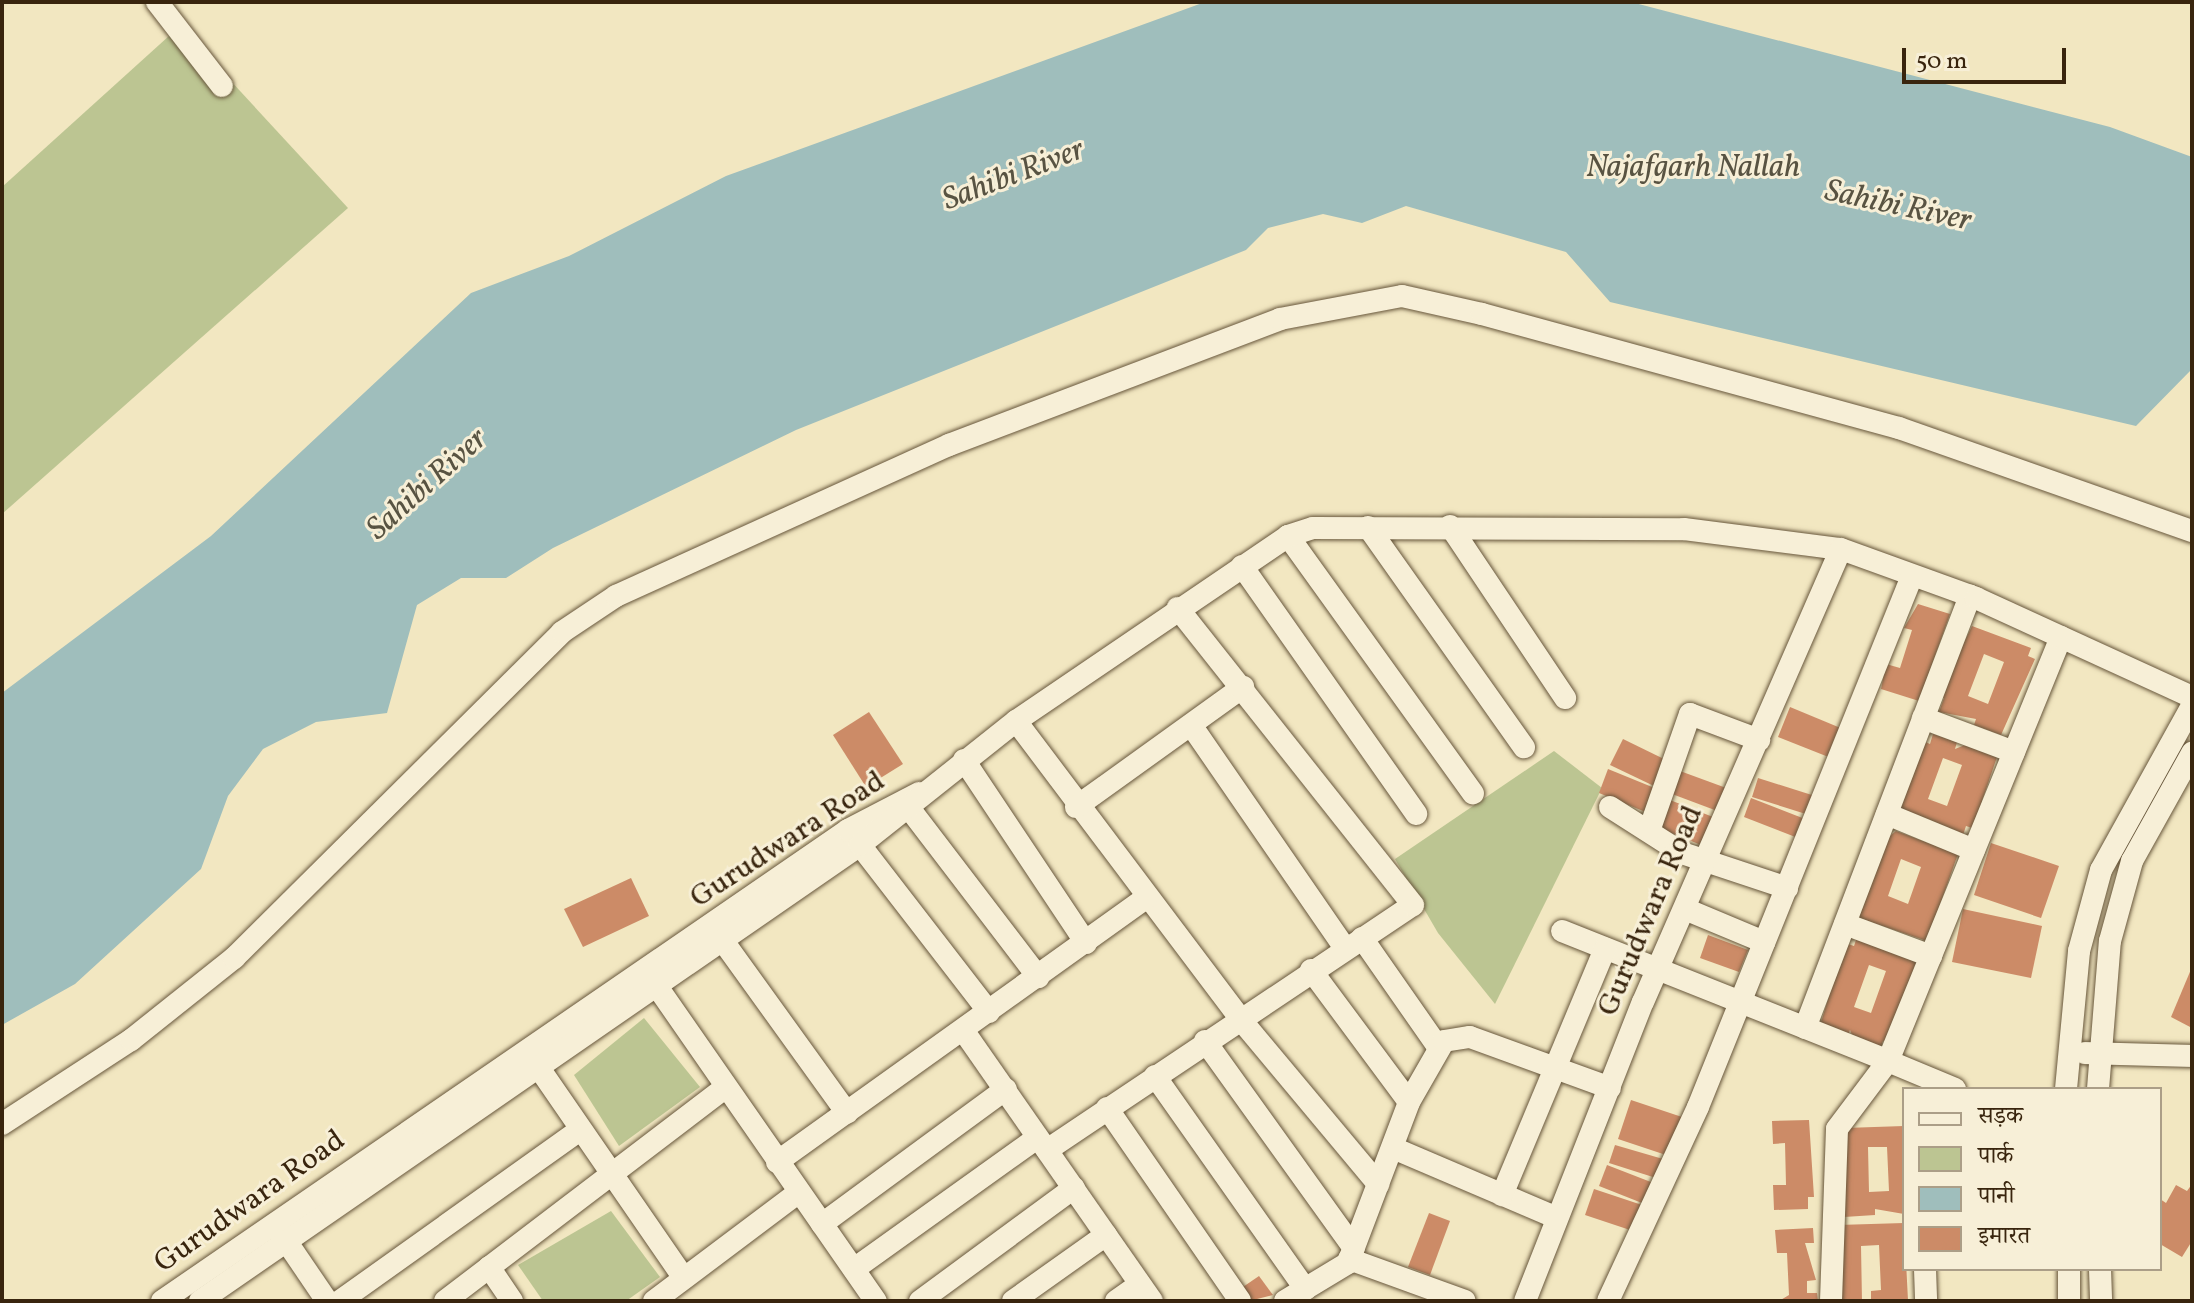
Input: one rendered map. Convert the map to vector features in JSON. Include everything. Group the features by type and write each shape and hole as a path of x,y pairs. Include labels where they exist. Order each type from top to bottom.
{"street":[{"path":"157,2 222,86"},
{"path":"2,1124 131,1040 234,958 562,632 616,596 949,445 1280,319 1402,296 1482,314 1899,428 2192,531"},
{"path":"1450,526 1565,698"},
{"path":"1368,527 1524,747"},
{"path":"1038,977 914,800 1016,721 1288,536 1368,527 1684,529 1841,549 1970,595 2192,697"},
{"path":"1288,536 1473,793"},
{"name":"Gurudwara Road","path":"1525,1301 1658,972 1841,549"},
{"path":"1242,566 1416,814"},
{"path":"1608,1301 1740,1003 1912,576"},
{"path":"1805,1028 1970,595"},
{"path":"854,1269 1042,1144 1107,1108 1413,905 1178,608"},
{"path":"1831,1301 1837,1129 1888,1061 2061,637"},
{"path":"1076,807 1243,687"},
{"path":"2066,1087 2079,951 2101,870 2192,706"},
{"path":"1649,831 1690,714 1759,740"},
{"path":"1923,718 2014,752"},
{"path":"1016,721 1076,807 1241,1020 1378,1184"},
{"path":"1191,725 1354,943 1438,1047"},
{"path":"2098,1087 2098,1053 2110,941 2132,861 2192,753"},
{"path":"964,760 1086,943"},
{"name":"Gurudwara Road","path":"200,1301 860,845 914,800"},
{"name":"Gurudwara Road","path":"162,1301 272,1221 848,830 914,800"},
{"path":"1610,807 1682,853 1708,858 1787,888"},
{"path":"1887,814 1974,850"},
{"path":"860,845 989,1012"},
{"path":"777,1162 1146,898"},
{"path":"1685,909 1764,942"},
{"path":"1845,924 1931,956"},
{"path":"1562,931 1658,972 1888,1061 1916,1081 1945,1087"},
{"path":"723,941 847,1113"},
{"path":"1502,1195 1550,1068 1605,949"},
{"path":"1311,970 1409,1102"},
{"path":"656,985 876,1301"},
{"path":"963,1030 1146,1292 1116,1301"},
{"path":"1155,1076 1295,1295 1351,1253 1409,1102 1438,1047 1460,1034 1610,1088"},
{"path":"1205,1041 1351,1253 1465,1301"},
{"path":"2068,1052 2192,1056"},
{"path":"539,1068 684,1278"},
{"path":"445,1301 725,1088"},
{"path":"822,1224 1006,1089"},
{"path":"1107,1108 1240,1301"},
{"path":"340,1301 580,1130"},
{"path":"1393,1148 1557,1218"},
{"path":"920,1301 1074,1188"},
{"path":"654,1301 799,1192"},
{"path":"272,1221 327,1301"},
{"path":"1013,1301 1106,1235"},
{"path":"489,1267 512,1301"},
{"path":"1925,1271 1926,1301"},
{"path":"2069,1271 2069,1301"},
{"path":"2100,1271 2101,1301"}],"green space":[{"path":"180,26 348,208 2,514 2,187"},
{"path":"1554,751 1602,788 1495,1004 1438,933 1395,859"},
{"path":"644,1018 700,1087 619,1146 574,1075"},
{"path":"611,1211 660,1277 626,1301 543,1301 518,1265"}],"water":[{"name":"Najafgarh Nallah","path":"1205,2 1631,2 2110,127 2192,157 2192,369 2136,426 1610,302 1566,252 1406,206 1362,223 1323,214 1268,228 1246,250 796,430 553,548 506,578 461,578 417,605 387,713 316,722 263,749 228,796 201,869 75,984 2,1025 2,693 211,536 471,293 569,256 726,176"}],"building":[{"path":"1918,604 1950,614 1919,701 1881,689 1886,664 1900,668 1912,630 1904,628"},
{"path":"1972,626 2031,648 2028,656 2035,659 2001,735 1974,725 1976,719 1939,712 1944,698 1938,696","holes":["1984,654 2004,662 1988,704 1968,696"]},
{"path":"1790,707 1843,729 1831,758 1778,737"},
{"path":"869,712 903,764 866,787 833,735"},
{"path":"1933,734 1957,742 1955,749 1965,745 1997,757 1982,801 1988,802 1975,829 1966,826 1962,838 1899,815 1923,741 1930,744","holes":["1943,758 1962,765 1947,806 1928,799"]},
{"path":"1623,739 1666,760 1654,786 1610,765"},
{"path":"1608,769 1657,789 1648,813 1599,793"},
{"path":"1680,771 1729,789 1720,812 1672,794"},
{"path":"1758,778 1815,796 1809,815 1752,797"},
{"path":"1751,798 1805,819 1798,838 1744,817"},
{"path":"1670,800 1718,819 1706,847 1659,828"},
{"path":"1896,831 1958,854 1927,941 1859,918 1886,839","holes":["1901,859 1921,867 1908,904 1888,896"]},
{"path":"1991,843 2059,866 2041,918 1974,895"},
{"path":"631,878 649,916 583,947 564,909"},
{"path":"1963,909 2042,926 2031,978 1952,962"},
{"path":"1708,935 1748,950 1739,972 1700,958"},
{"path":"1857,937 1917,957 1893,1045 1883,1041 1880,1049 1854,1040 1850,1030 1846,1040 1819,1029 1845,943 1854,946","holes":["1869,965 1886,971 1871,1013 1854,1007"]},
{"path":"2192,967 2192,1028 2171,1017"},
{"path":"1631,1100 1685,1118 1672,1157 1618,1139"},
{"path":"1809,1120 1814,1197 1808,1197 1808,1209 1774,1210 1773,1185 1786,1185 1785,1143 1773,1144 1772,1121"},
{"path":"1902,1126 1902,1214 1875,1209 1875,1215 1844,1217 1845,1128","holes":["1868,1147 1887,1147 1889,1191 1869,1192"]},
{"path":"1615,1145 1663,1159 1656,1178 1609,1163"},
{"path":"1607,1165 1656,1184 1647,1205 1599,1186"},
{"path":"2192,1184 2192,1241 2182,1257 2162,1245 2162,1200 2166,1203 2176,1185 2187,1191"},
{"path":"1594,1189 1648,1207 1639,1233 1585,1215"},
{"path":"1429,1213 1450,1221 1430,1275 1408,1267"},
{"path":"1902,1223 1902,1271 1906,1271 1908,1300 1871,1301 1871,1291 1881,1290 1879,1245 1861,1246 1862,1301 1834,1301 1838,1225"},
{"path":"1813,1228 1814,1243 1805,1243 1816,1280 1807,1281 1807,1293 1817,1293 1818,1301 1779,1301 1789,1295 1787,1253 1777,1253 1775,1230"},
{"path":"1259,1276 1273,1295 1249,1301 1240,1289"}],"water label":[{"name":"Sahibi River","path":"1014,176"},
{"name":"Sahibi River","path":"1898,207"},
{"name":"Sahibi River","path":"428,485"}]}
